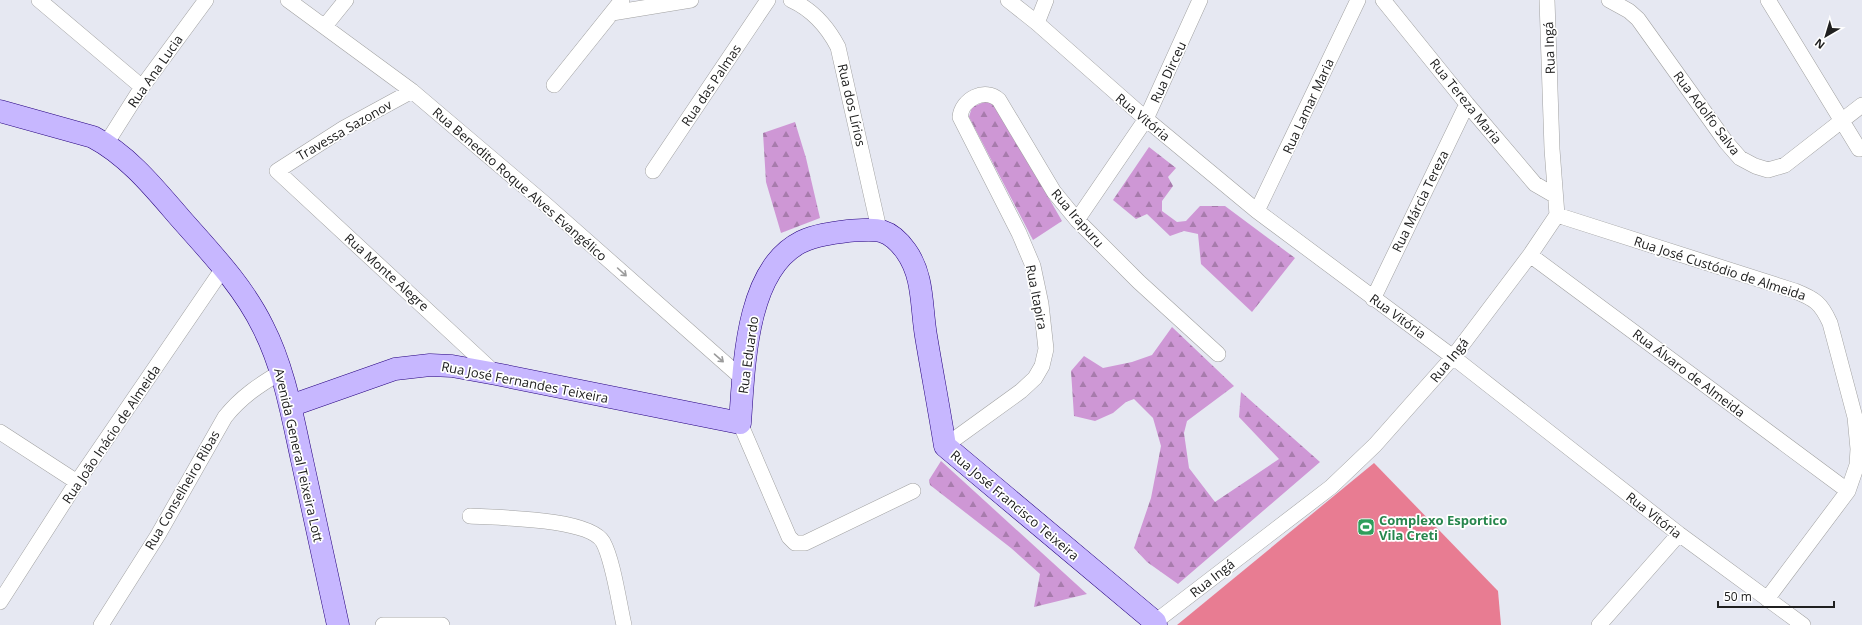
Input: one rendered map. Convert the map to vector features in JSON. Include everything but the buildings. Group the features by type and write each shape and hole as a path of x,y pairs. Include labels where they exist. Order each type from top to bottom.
{"street":[{"path":"39,0 142,87"},
{"name":"Rua Ana Lucia","path":"106,144 142,87 206,0"},
{"name":"Rua Benedito Roque Alves Evangélico","path":"288,0 412,91 544,203 743,379"},
{"path":"325,26 346,0"},
{"path":"554,85 622,0"},
{"path":"612,13 691,0"},
{"name":"Rua das Palmas","path":"654,171 768,0"},
{"name":"Rua dos Lírios","path":"791,0 814,14 828,28 838,47 880,229"},
{"name":"Rua Vitória","path":"1008,0 1037,23 1146,120 1257,211 1453,357 1679,534 1767,599 1798,624"},
{"path":"1037,23 1046,0"},
{"name":"Rua Dirceu","path":"1077,220 1146,120 1200,0"},
{"name":"Rua Lamar Maria","path":"1257,211 1358,0"},
{"name":"Rua Tereza Maria","path":"1383,0 1467,104 1535,184 1554,195"},
{"name":"Rua Ingá","path":"1155,623 1331,487 1376,445 1453,357 1557,216 1554,195 1547,0"},
{"name":"Rua Adolfo Salva","path":"1609,0 1619,4 1638,19 1726,142 1740,158 1755,166 1768,170 1785,165 1862,105"},
{"path":"1768,0 1859,149"},
{"name":"Travessa Sazonov","path":"277,171 344,128 412,91"},
{"name":"Rua Irapuru","path":"960,117 964,105 974,97 984,94 993,95 999,100 1054,192 1077,220 1139,282 1218,354"},
{"name":"Rua Márcia Tereza","path":"1373,298 1467,104"},
{"name":"Avenida General Teixeira Lott","path":"0,111 81,134 106,144 159,193 224,267 248,302 264,327 281,372 290,406 338,625"},
{"name":"Rua Itapira","path":"945,446 1026,386 1034,378 1042,366 1046,349 1041,304 1033,266 1019,233 960,117"},
{"name":"Rua Monte Alegre","path":"277,171 496,374"},
{"name":"Rua José Custódio de Almeida","path":"1557,216 1795,291 1819,303 1830,323 1855,417 1858,449 1857,465 1848,491 1767,599"},
{"name":"Rua Eduardo","path":"880,229 827,233 801,242 783,255 770,272 758,295 750,330 743,379 740,424 789,537 795,543 805,543 913,491"},
{"name":"Rua José Francisco Teixeira","path":"880,229 895,239 906,250 914,264 919,280 926,333 945,446 1155,623"},
{"name":"Rua Álvaro de Almeida","path":"1530,254 1848,491"},
{"name":"Rua João Inácio de Almeida","path":"0,602 77,482 224,267"},
{"name":"Rua José Fernandes Teixeira","path":"290,406 394,369 412,366 452,366 740,424"},
{"name":"Rua Conselheiro Ribas","path":"101,625 158,535 225,417 235,404 249,392 281,372"},
{"path":"0,432 77,482"},
{"path":"470,516 556,522 579,528 597,535 606,549 624,625"},
{"path":"1598,625 1679,534"},
{"path":"383,625 442,625"}],"green space":[{"path":"992,99 1062,221 1033,240 969,117 972,107"},
{"path":"795,122 806,158 820,218 781,233 766,182 763,133"},
{"path":"1149,147 1176,168 1168,177 1173,186 1162,201 1162,211 1177,222 1186,221 1200,206 1225,206 1295,258 1252,312 1201,264 1198,234 1184,231 1170,236 1147,214 1136,219 1113,200"},
{"path":"1172,327 1234,386 1187,421 1184,433 1189,468 1215,502 1279,459 1239,417 1241,392 1320,462 1178,584 1147,562 1134,548 1151,498 1161,446 1153,418 1134,399 1126,402 1113,413 1095,421 1074,416 1071,371 1084,356 1103,368 1132,362 1152,355"},
{"path":"941,461 1087,594 1034,607 1040,574 1011,548 930,485 929,480"}],"shaded area":[{"name":"Complexo Esportico Vila Creti","path":"1374,463 1498,591 1501,625 1177,625"}],"place":[{"name":"Complexo Esportico Vila Creti","path":"1366,527"}]}
